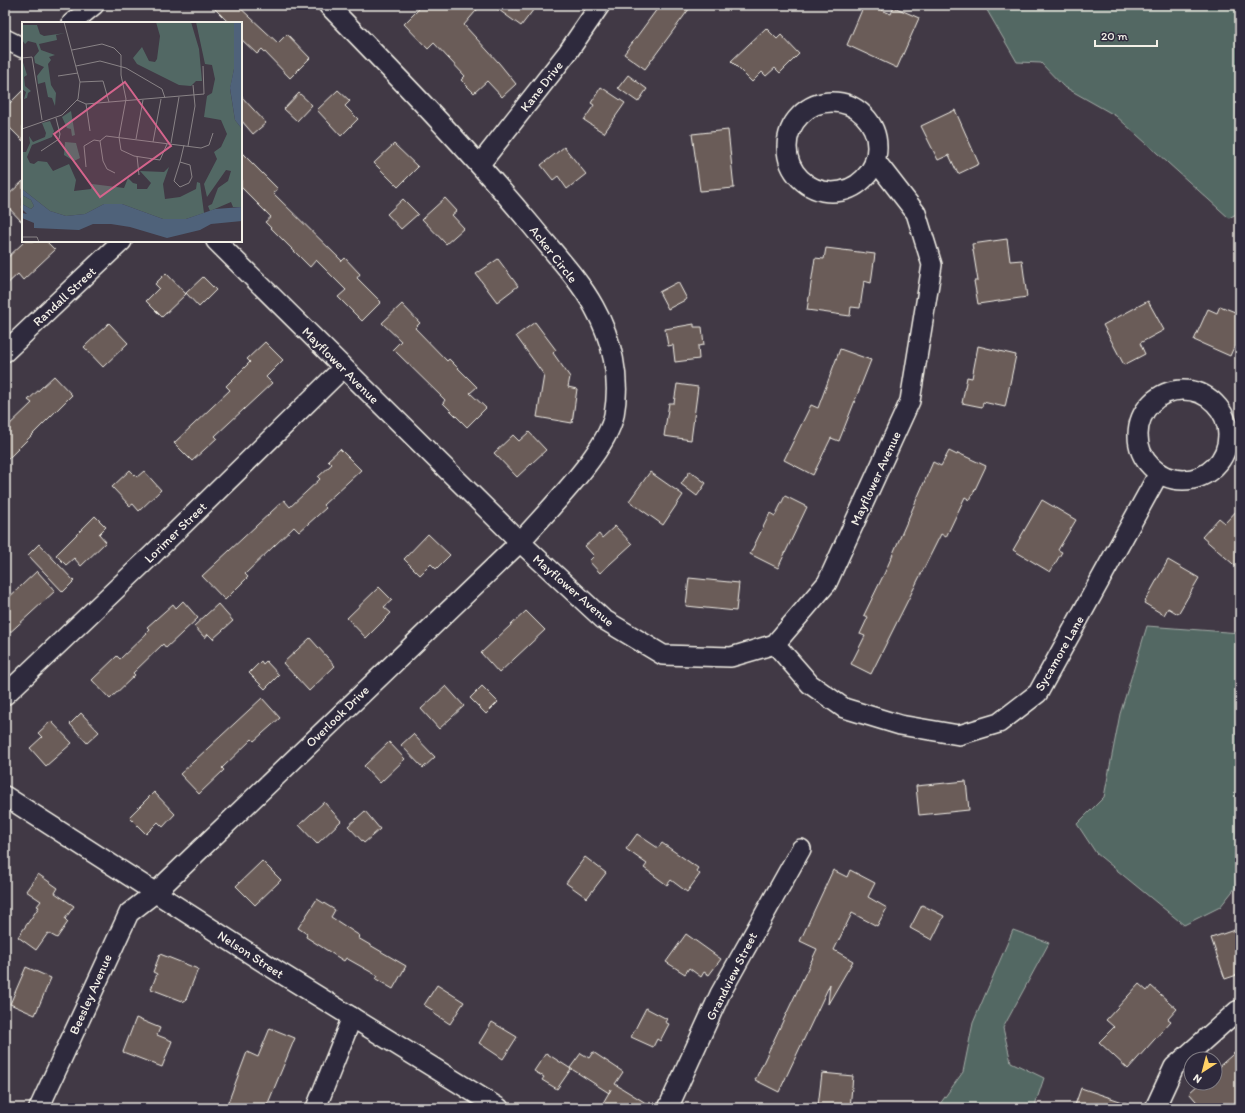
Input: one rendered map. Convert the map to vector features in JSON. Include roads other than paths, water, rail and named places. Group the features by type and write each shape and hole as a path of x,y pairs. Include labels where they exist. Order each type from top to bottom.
{"street":[{"path":"73,22 94,5"},
{"name":"Acker Circle","path":"328,5 480,164 565,266 594,306 605,330 616,375 614,416 607,435 592,457 560,497 520,542"},
{"name":"Kane Drive","path":"480,164 568,52 600,5"},
{"path":"5,39 22,48"},
{"path":"827,102 842,103 856,109 867,119 876,138 876,160 869,173 859,183 846,189 832,192 818,189 805,182 795,171 789,157 788,142 792,128 800,115 813,106 827,102"},
{"name":"Mayflower Avenue","path":"217,242 520,542 603,619 663,655 731,657 775,644 827,583 910,401 932,265 916,213 876,160"},
{"name":"Randall Street","path":"5,352 121,242"},
{"name":"Lorimer Street","path":"5,695 153,554 343,368"},
{"path":"1182,390 1197,392 1210,399 1221,410 1227,424 1228,439 1224,454 1215,466 1203,475 1188,480 1173,479 1159,473 1148,464 1141,451 1138,437 1139,422 1145,409 1155,399 1168,392 1182,390"},
{"name":"Sycamore Lane","path":"775,644 810,684 844,708 900,725 959,735 999,723 1038,693 1159,473"},
{"name":"Overlook Drive","path":"156,892 520,542"},
{"name":"Nelson Street","path":"5,796 352,1017 499,1108"},
{"name":"Grandview Street","path":"668,1108 720,994 801,849"},
{"name":"Beesley Avenue","path":"39,1108 119,930 129,913 156,892"},
{"path":"1154,1108 1174,1067 1237,1011 1240,1010"},
{"path":"316,1108 352,1017"}]}
